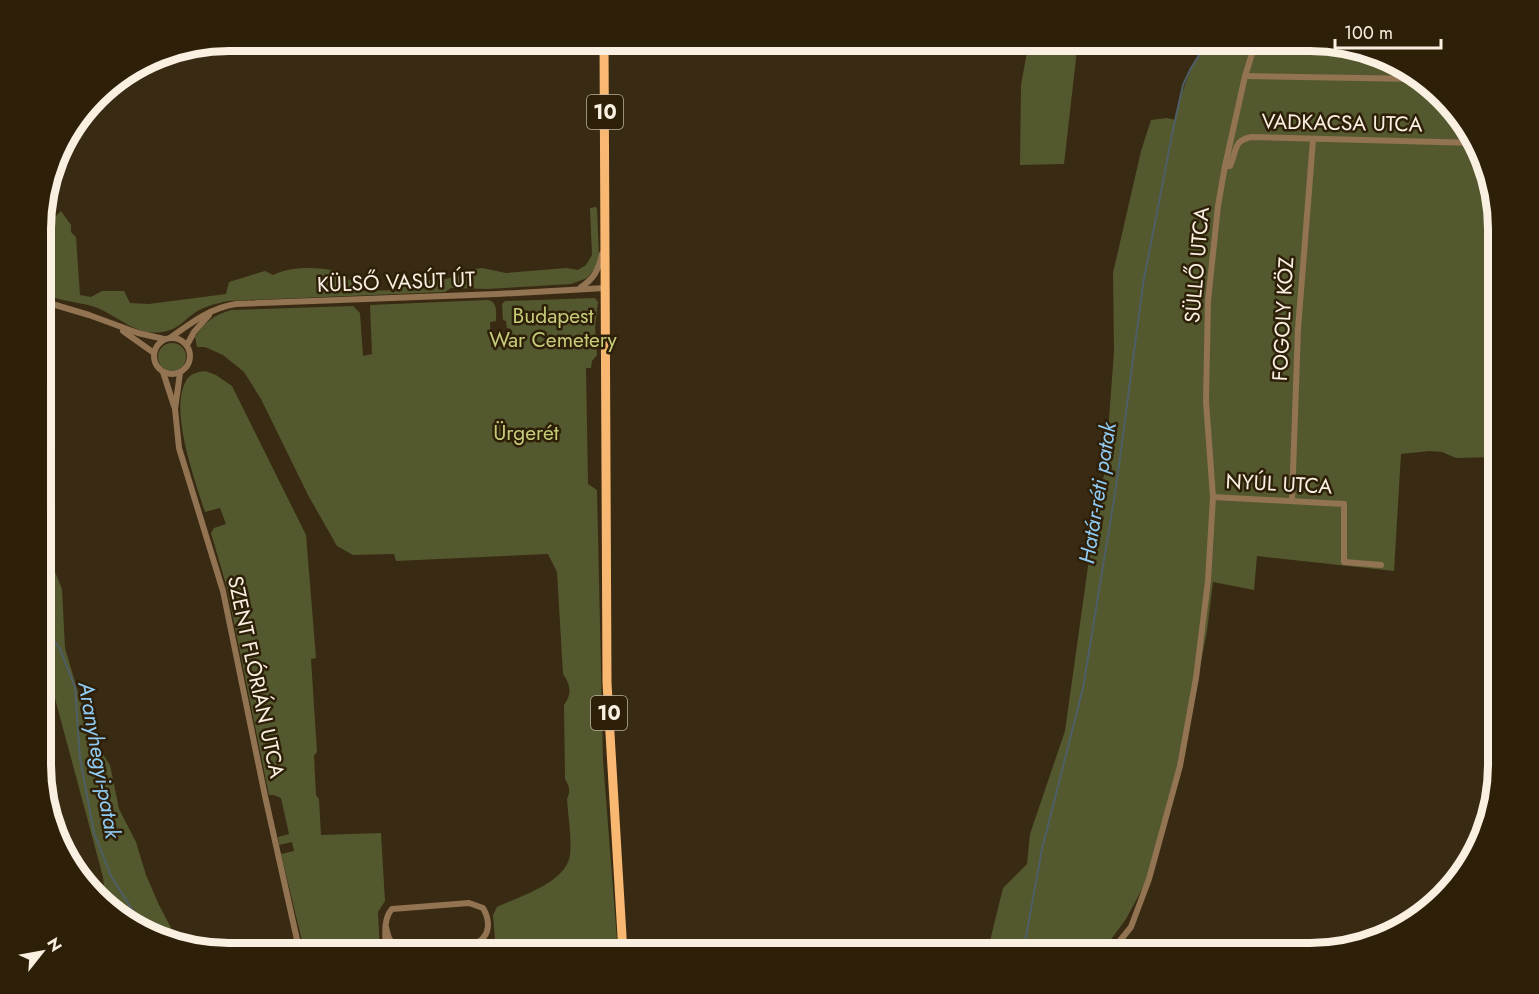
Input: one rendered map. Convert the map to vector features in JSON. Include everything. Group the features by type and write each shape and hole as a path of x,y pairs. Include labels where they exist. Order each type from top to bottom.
{"main road":[{"name":"10","path":"604,51 607,682 622,943"}],"street":[{"name":"SÜLLŐ UTCA","path":"1118,943 1134,922 1149,879 1180,766 1196,678 1208,581 1213,497 1206,401 1208,301 1218,206 1225,166 1253,51"},
{"path":"1245,76 1405,79"},
{"name":"VADKACSA UTCA","path":"1225,166 1230,166 1238,142 1242,139 1276,137 1313,140 1465,143"},
{"name":"FOGOLY KÖZ","path":"1292,501 1298,329 1313,140"},
{"path":"578,289 597,272 605,240"},
{"name":"KÜLSŐ VASÚT ÚT","path":"167,339 216,308 236,304 487,295 605,288"},
{"path":"51,304 89,315 116,327 154,353"},
{"path":"187,345 200,324 216,308"},
{"path":"116,327 181,340 187,345 190,360 186,368 173,375 163,372 156,365 154,353 156,347 167,339"},
{"name":"SZENT FLÓRIÁN UTCA","path":"163,372 175,409 179,448 223,591 298,943"},
{"name":"SZENT FLÓRIÁN UTCA","path":"175,409 180,373"},
{"name":"NYÚL UTCA","path":"1213,497 1344,504 1344,562 1381,565"},
{"path":"387,943 388,912 392,909 469,903 480,905 486,911 488,928 478,943"},
{"path":"386,927 393,943"}],"green space":[{"path":"1027,51 1077,51 1064,164 1020,165 1021,85"},
{"path":"1202,51 1321,51 1367,60 1409,81 1444,112 1458,130 1482,183 1488,218 1488,457 1456,458 1442,452 1429,451 1401,454 1394,571 1257,556 1254,590 1213,582 1207,631 1186,741 1147,880 1126,919 1108,943 989,943 1003,888 1027,864 1030,834 1065,731 1098,495 1105,472 1114,352 1113,273 1141,151 1151,120 1167,118 1175,120 1187,79"},
{"path":"596,207 597,209 599,256 596,267 587,278 571,284 487,289 451,288 445,292 228,301 201,309 176,327 159,332 138,329 92,306 51,296 52,220 61,211 71,225 71,232 76,237 80,295 91,297 102,291 124,291 130,303 149,304 226,294 229,282 265,271 273,275 304,268 336,271 341,279 354,280 359,291 398,290 399,282 446,279 461,275 467,270 482,268 506,273 566,268 578,270 586,265 592,255 590,208"},
{"path":"595,298 598,302 595,327 597,355 592,361 591,368 586,368 588,484 597,490 603,760 617,943 495,943 493,915 497,907 551,881 567,865 570,855 567,799 569,791 565,779 564,705 570,690 563,674 557,572 548,554 396,561 394,554 353,555 337,546 308,495 261,399 244,372 223,355 205,347 197,347 195,337 210,320 231,310 353,306 360,313 363,356 372,354 370,305 488,300 495,305 496,311 496,321 490,322 491,347 507,346 507,335 511,333 511,329 507,328 506,321 503,320 502,304 505,301"},
{"path":"172,343 182,347 186,357 182,367 172,371 162,367 158,357 162,347"},
{"path":"205,371 216,375 232,386 306,535 316,658 311,659 317,752 314,756 316,795 319,799 321,835 381,833 385,901 378,912 380,943 303,943 281,854 294,851 292,842 279,845 278,837 289,834 281,798 269,795 227,588 211,533 214,528 226,524 220,508 205,512 185,446 180,410 182,394 188,378 197,372"},
{"path":"51,528 55,538 51,551"},
{"path":"51,562 62,589 65,648 91,736 110,765 119,809 136,842 146,875 174,934 140,919 112,899 106,894 51,683"}],"waterway":[{"name":"Határ-réti patak","path":"1025,943 1042,849 1083,688 1116,487 1143,284 1174,125 1183,85 1202,51"},
{"name":"Aranyhegyi-patak","path":"51,636 60,649 75,687 80,758 94,833 111,876 137,917"}],"park label":[{"name":"Budapest War Cemetery","path":"553,328"},
{"name":"Ürgerét","path":"526,433"}]}
